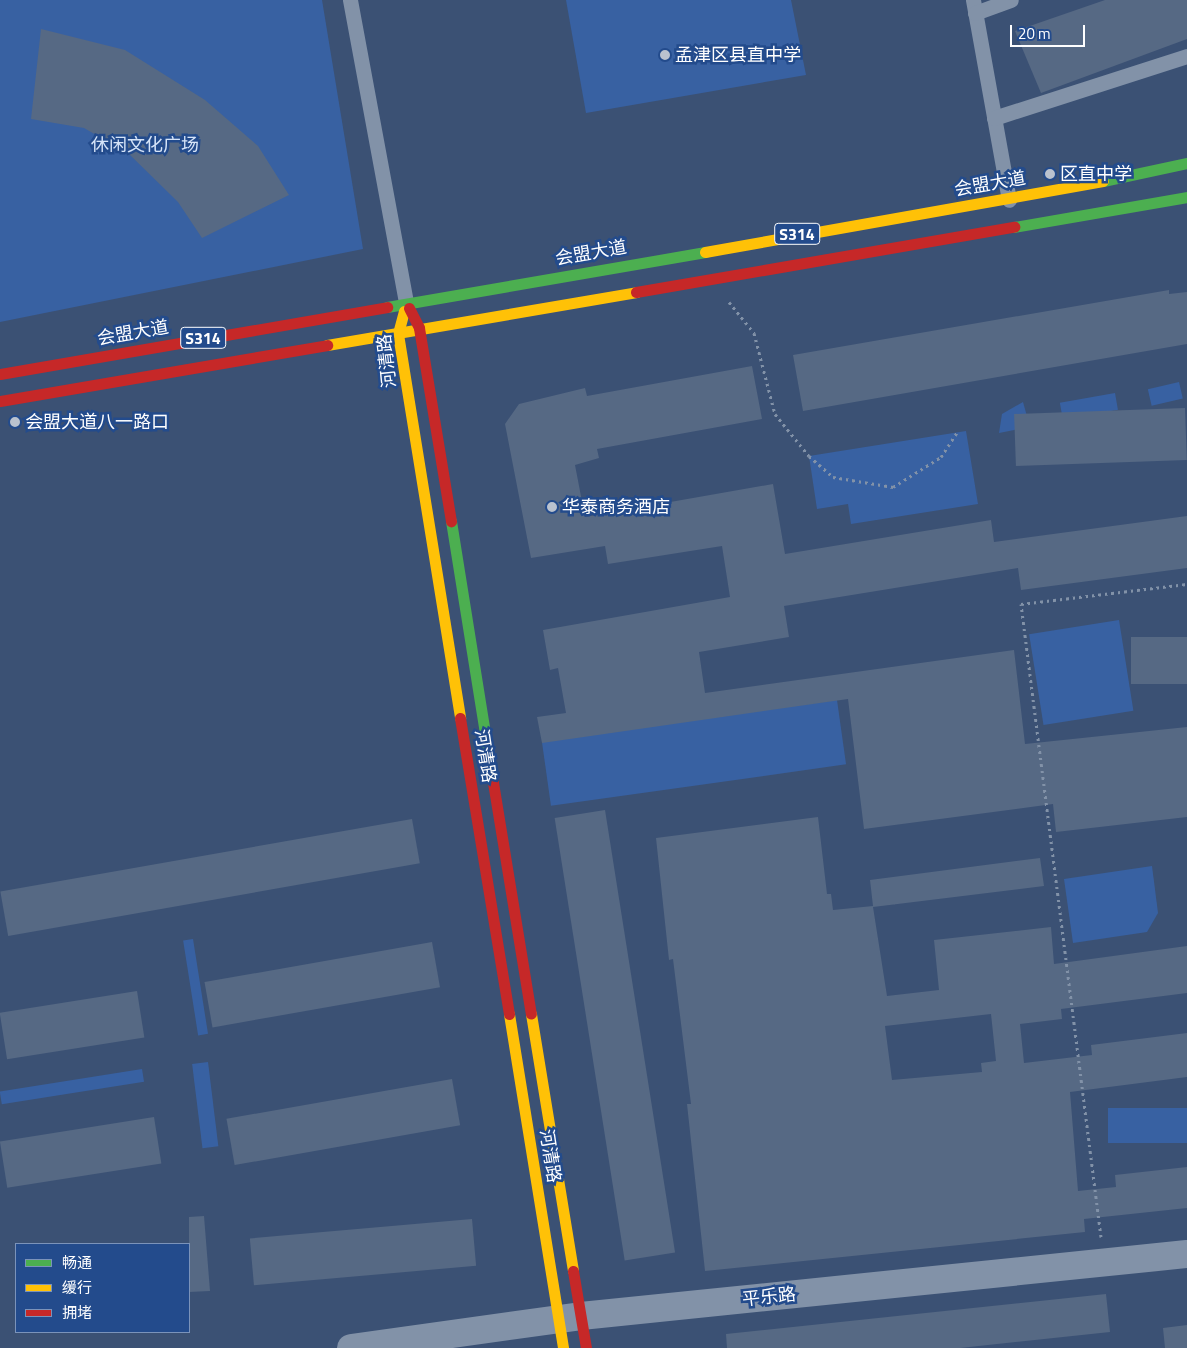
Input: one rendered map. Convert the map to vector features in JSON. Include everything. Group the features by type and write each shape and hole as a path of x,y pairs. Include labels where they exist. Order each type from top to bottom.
{"main road":[{"name":"会盟大道","path":"0,374 406,302 1008,200 1187,163"},
{"name":"S314","path":"0,401 398,334 419,328 1187,196"},
{"name":"河清路","path":"406,302 419,328 570,1318 563,1348"},
{"name":"河清路","path":"406,302 398,334 570,1318 586,1348"}],"street":[{"name":"平乐路","path":"351,1348 570,1318 1187,1254"}],"lane":[{"path":"350,0 406,302"},
{"path":"1008,200 974,7 1011,0"},
{"path":"994,118 1187,56"}],"path":[{"path":"727,296 730,305 754,333 775,414 809,456 833,478 893,487 941,457 957,432"},
{"path":"1104,1262 1021,604 1187,584"}],"green space":[{"name":"休闲文化广场","path":"0,0 322,0 363,249 0,322"},
{"path":"566,0 791,0 806,75 586,113"},
{"path":"1179,382 1183,399 1152,406 1148,389"},
{"path":"1115,393 1118,410 1063,419 1060,403"},
{"path":"1023,402 1030,427 999,433 1002,414"},
{"path":"966,431 978,504 851,524 848,504 817,509 809,456"},
{"path":"1119,620 1133,711 1044,725 1029,634"},
{"path":"837,700 846,764 551,806 542,741"},
{"path":"1152,866 1158,913 1147,932 1073,943 1064,879"},
{"path":"193,939 208,1034 198,1035 183,941"},
{"path":"208,1062 218,1146 202,1148 192,1064"},
{"path":"142,1069 144,1082 2,1104 0,1091"},
{"path":"1108,1108 1187,1108 1187,1143 1108,1143"}],"building":[{"path":"1105,0 1187,0 1187,39 1041,93 1015,31"},
{"path":"41,29 125,50 205,100 258,146 289,195 202,238 178,202 129,154 84,128 31,119"},
{"path":"1169,290 1169,294 1187,292 1187,344 803,411 793,355"},
{"path":"752,366 762,419 597,449 599,458 575,465 585,517 773,484 785,554 991,520 994,542 1187,516 1187,568 1021,590 1018,568 784,606 789,637 699,652 705,693 1014,650 1025,744 1187,727 1187,817 1056,832 1053,804 864,829 848,699 542,743 537,717 566,713 558,668 550,670 543,630 730,597 722,546 608,564 605,546 531,558 505,424 519,404 585,388 587,396"},
{"path":"1185,408 1187,460 1016,466 1014,414"},
{"path":"1131,637 1187,637 1187,684 1131,684"},
{"path":"605,810 675,1252 625,1260 555,818"},
{"path":"818,817 827,894 831,894 833,910 873,906 870,880 1040,858 1044,886 873,907 887,996 939,990 934,940 1051,927 1054,964 1187,946 1187,993 1061,1009 1062,1019 1020,1024 1024,1063 1092,1055 1091,1045 1187,1033 1187,1077 1070,1092 1078,1191 1116,1187 1115,1175 1187,1167 1187,1208 1084,1219 1085,1232 705,1271 687,1104 691,1104 673,959 669,960 656,838","holes":["991,1014 996,1061 981,1063 982,1072 892,1080 885,1026"]},
{"path":"412,819 420,863 8,936 0,892"},
{"path":"432,942 440,987 212,1027 205,982"},
{"path":"137,991 144,1037 7,1059 0,1013"},
{"path":"452,1079 460,1125 235,1165 226,1119"},
{"path":"154,1117 161,1163 7,1188 0,1141"},
{"path":"204,1216 210,1291 190,1292 189,1217"},
{"path":"472,1219 476,1266 254,1285 250,1238"},
{"path":"1106,1294 1110,1332 960,1348 727,1348 726,1334"},
{"path":"1187,1325 1187,1348 1165,1348 1163,1328"}],"traffic: fast":[{"path":"1103,181 1187,163"},
{"path":"1014,227 1187,197"},
{"path":"387,307 705,252"},
{"path":"451,521 489,758"}],"traffic: slow":[{"path":"705,252 1103,181"},
{"path":"327,345 636,292"},
{"path":"404,311 398,334 460,718"},
{"path":"509,1014 563,1348"},
{"path":"531,1014 573,1271"}],"traffic: jam":[{"path":"636,292 1014,227"},
{"path":"0,374 387,307"},
{"path":"409,308 419,328 451,521"},
{"path":"0,401 327,345"},
{"path":"460,718 509,1014"},
{"path":"489,758 531,1014"},
{"path":"573,1271 586,1348"}],"place":[{"name":"孟津区县直中学","path":"665,55"},
{"name":"区直中学","path":"1050,174"},
{"name":"会盟大道八一路口","path":"15,422"},
{"name":"华泰商务酒店","path":"552,507"}]}
